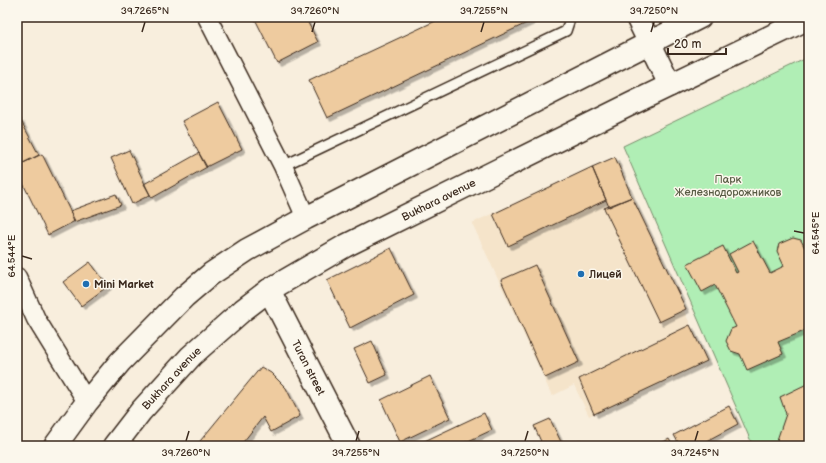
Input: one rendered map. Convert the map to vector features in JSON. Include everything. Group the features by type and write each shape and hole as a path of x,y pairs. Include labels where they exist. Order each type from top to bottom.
{"main road":[{"path":"636,17 670,84"},
{"path":"56,446 87,402 120,362 158,322 206,278 247,250 306,218 700,17"},
{"name":"Bukhara avenue","path":"114,446 141,411 191,356 238,314 269,290 345,246 670,84 809,18"},
{"name":"Turan street","path":"269,290 349,446"}],"street":[{"path":"207,17 283,166 306,218"},
{"path":"17,277 36,319 87,402"}],"lane":[{"path":"283,166 566,32 569,22 567,17"}],"shaded area":[{"name":"Лицей","path":"592,167 632,197 707,361 589,416 574,385 552,396 472,223"}],"green space":[{"name":"Парк Железнодорожников","path":"809,57 809,446 753,446 623,146"}],"building":[{"path":"254,17 305,17 318,42 277,63"},
{"path":"444,17 529,17 531,21 327,118 309,80"},
{"path":"218,102 242,149 206,167 182,121"},
{"path":"20,119 39,155 17,166 17,120"},
{"path":"129,150 150,195 132,204 111,158"},
{"path":"199,153 207,167 152,198 144,184"},
{"path":"42,154 75,221 48,235 17,171 17,166"},
{"path":"615,157 632,197 609,207 592,167"},
{"path":"592,167 606,200 508,246 493,214"},
{"path":"116,194 121,205 74,222 70,211"},
{"path":"632,197 686,309 659,322 604,208"},
{"path":"793,238 801,240 809,257 809,329 778,342 783,354 747,370 740,354 731,351 726,341 731,329 736,327 715,285 702,292 687,264 723,246 736,273 738,272 729,254 753,241 770,273 784,266 777,251 779,244"},
{"path":"391,248 414,295 350,328 327,280"},
{"name":"Mini Market","path":"90,262 108,286 81,306 63,282"},
{"path":"535,265 579,362 545,378 501,280"},
{"path":"690,325 707,361 594,414 579,379"},
{"path":"372,341 387,375 370,383 354,349"},
{"path":"261,367 271,373 286,388 300,416 271,432 263,417 240,446 196,446"},
{"path":"430,376 450,418 400,442 381,400"},
{"path":"809,383 809,446 781,446 777,440 786,414 780,397"},
{"path":"729,406 738,424 697,446 680,446 674,435"},
{"path":"484,413 492,430 462,444 463,446 414,446"},
{"path":"550,419 563,446 543,446 534,426"},
{"path":"669,439 673,446 656,446"},
{"path":"581,440 584,446 568,446"}],"place":[{"name":"Лицей","path":"581,274"},
{"name":"Mini Market","path":"86,284"}]}
